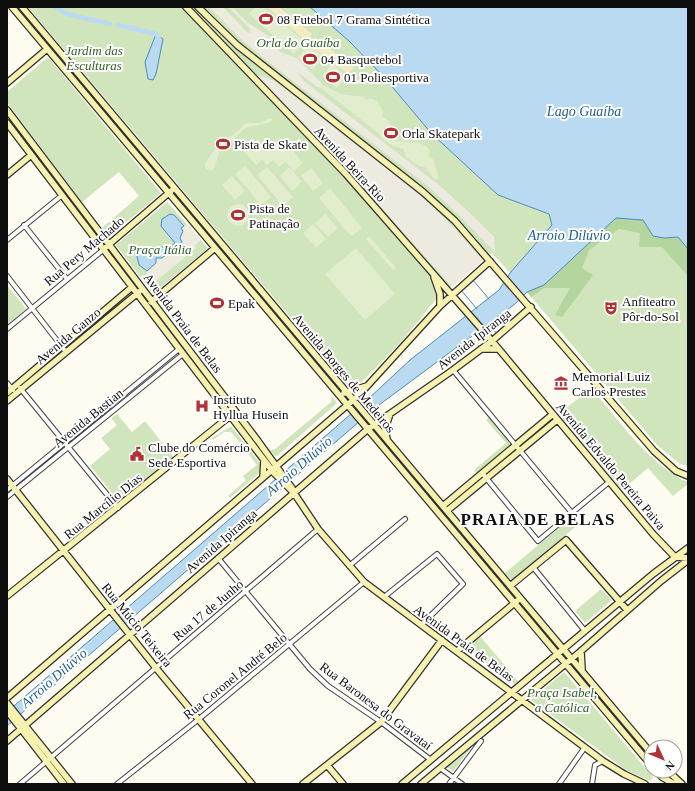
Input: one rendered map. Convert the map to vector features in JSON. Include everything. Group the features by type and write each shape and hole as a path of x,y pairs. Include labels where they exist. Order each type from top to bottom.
{"main road":[{"name":"Avenida Borges de Medeiros","path":"12,7 168,194 434,506"},
{"name":"Avenida Borges de Medeiros","path":"22,7 346,393 444,505 563,650 643,743"},
{"name":"Avenida Beira-Rio","path":"186,7 346,174 492,341"},
{"name":"Avenida Beira-Rio","path":"198,7 237,45 423,192 455,221 531,307"},
{"path":"7,83 47,49"},
{"name":"Avenida Praia de Belas","path":"7,110 153,301 292,491 318,529 348,566 364,582 513,692 585,748 624,774 644,784"},
{"name":"Avenida Praia de Belas","path":"7,124 264,460 276,470"},
{"path":"7,175 30,156"},
{"name":"Rua Pery Machado","path":"103,250 174,188"},
{"path":"147,306 215,248"},
{"name":"Avenida Ipiranga","path":"7,698 112,612 263,477 276,470 353,400 440,306 490,261"},
{"path":"433,273 440,294 440,306"},
{"name":"Avenida Ganzo","path":"7,393 132,288"},
{"name":"Avenida Ganzo","path":"7,401 143,288"},
{"path":"531,307 654,451 676,471 688,476"},
{"name":"Avenida Ipiranga","path":"7,741 22,724 128,632 218,558 292,491 372,422 390,413 453,370 492,341 531,307"},
{"path":"95,319 100,324"},
{"name":"Avenida Edvaldo Pereira Paiva","path":"492,341 652,534 676,557"},
{"path":"481,349 498,349"},
{"path":"338,394 367,386"},
{"path":"388,441 385,428 390,413"},
{"path":"434,506 444,505 553,414"},
{"name":"Rua Marcílio Dias","path":"7,596 118,508 230,416"},
{"path":"448,510 557,420"},
{"path":"528,436 532,441"},
{"path":"263,477 264,460"},
{"name":"Rua Múcio Teixeira","path":"7,478 156,668 252,784"},
{"path":"434,506 643,756"},
{"path":"510,586 566,540 627,610"},
{"path":"402,784 620,601 688,548"},
{"path":"676,557 688,559"},
{"path":"421,784 581,651 688,559"},
{"path":"457,651 520,598"},
{"path":"303,784 381,722 442,640"},
{"path":"581,651 582,671"},
{"path":"516,705 532,707"},
{"path":"8,706 64,784"},
{"path":"48,760 72,784"},
{"path":"327,765 343,784"}],"street":[{"path":"7,240 61,196"},
{"path":"24,226 67,279"},
{"name":"Rua Pery Machado","path":"7,329 103,250"},
{"path":"7,276 66,352"},
{"name":"Avenida Bastian","path":"7,497 14,487 65,442 144,378 181,351"},
{"name":"Avenida Bastian","path":"7,490 14,487 68,447 148,382 181,351"},
{"path":"453,370 572,513"},
{"path":"144,378 148,382"},
{"path":"7,382 16,394"},
{"path":"17,384 118,508"},
{"path":"102,412 106,416"},
{"path":"482,473 538,541 609,482"},
{"path":"348,566 405,518"},
{"name":"Rua 17 de Junho","path":"20,784 318,529"},
{"path":"384,597 437,554 463,584 421,625"},
{"name":"Rua Baronesa do Gravataí","path":"218,558 310,669 328,686 381,722 431,760"},
{"path":"533,567 585,631"},
{"name":"Rua Coronel André Belo","path":"117,784 199,719 364,582"},
{"path":"449,784 481,742"},
{"path":"558,784 585,748"},
{"path":"592,784 595,764 603,761"},
{"path":"440,768 462,784"}],"green space":[{"path":"28,7 310,7 349,41 384,77 431,133 498,195 549,214 552,225 510,273 492,253 438,297 401,342 365,379 351,389"},
{"name":"Orla do Guaíba","path":"255,7 264,7 305,42 294,54 249,14"},
{"name":"04 Basquetebol","path":"308,45 324,57 313,70 298,58"},
{"path":"48,57 161,193 109,237 102,228 139,196 119,172 82,202 7,102 7,92"},
{"name":"01 Poliesportiva","path":"332,64 347,76 337,88 322,76"},
{"name":"Orla Skatepark","path":"323,85 341,94 364,97 366,100 371,98 377,101 383,111 382,116 389,121 399,139 395,141 414,142 427,147 430,151 428,156 433,159 439,178 435,180 425,167 419,166 406,157 403,149 386,141 377,132 321,88"},
{"name":"Pista de Skate","path":"270,118 272,119 271,122 245,128 220,151 214,169 210,171 205,168 205,163 220,142 233,135 246,123 259,123"},
{"path":"258,139 265,148 272,142 280,151 288,145 303,163 294,171 286,162 279,167 273,160 267,165 262,160 256,165 244,151"},
{"path":"245,166 271,197 261,205 235,174"},
{"path":"267,167 293,197 283,206 257,175"},
{"path":"289,167 302,182 292,191 280,176"},
{"path":"311,168 323,183 313,191 301,176"},
{"path":"232,176 245,191 235,200 222,185"},
{"path":"330,188 362,228 352,236 319,198"},
{"name":"Praça Itália","path":"167,202 208,248 153,294 116,245"},
{"name":"Pista de Patinação","path":"234,204 242,204 249,211 249,219 242,226 234,226 227,219 227,211"},
{"path":"325,214 338,228 328,237 315,223"},
{"path":"616,217 688,249 688,466 680,464 657,445 527,292"},
{"path":"616,217 643,220 653,236 664,238 678,237 688,249 688,276 662,247 639,247 640,233 619,229 589,250 582,268 593,275 562,317 555,315 570,288 544,288 531,297 527,292 544,285"},
{"path":"313,224 326,239 316,248 303,233"},
{"path":"369,236 396,268 393,270 366,239"},
{"path":"356,248 395,294 365,320 325,274"},
{"path":"7,285 26,309 7,325"},
{"path":"591,388 635,441 661,465 674,475 688,482 688,484 673,496 648,468 622,490 559,414"},
{"path":"332,396 337,403 277,456 275,456 270,450 275,449 331,402"},
{"name":"Clube do Comércio Sede Esportiva","path":"117,414 132,432 145,421 174,458 118,500 90,466 110,449 101,438 117,425 111,418"},
{"path":"489,417 512,444 476,474 474,470 506,443 486,420"},
{"path":"231,426 263,467 262,471 230,498 228,496 246,480 243,476 257,465 231,432 224,432 213,440 212,438"},
{"path":"574,515 580,523 512,580 505,573"},
{"path":"601,589 612,600 585,623 575,611"},
{"path":"480,636 518,681 515,684 465,648"},
{"name":"Praça Isabel, a Católica","path":"564,672 643,765 643,778 626,770 531,700"},
{"path":"475,742 453,772 447,767"}],"sand":[{"path":"267,7 279,7 312,34 306,41"},
{"path":"315,37 354,67 348,74 309,44"}],"shaded area":[{"path":"209,7 223,7 247,32 251,33 249,28 229,7 232,7 247,22 270,37 280,52 297,58 323,85 321,88 318,87 297,72 304,81 439,185 494,237 495,252 429,187 261,56 241,39"},
{"path":"257,75 273,80 420,194 457,231 483,260 452,287 351,174 256,76"},
{"path":"187,224 201,240 195,245 196,248 155,282 153,281 147,285 142,279 147,274 147,271 156,263 156,258 162,258 182,242 180,238 181,229"}],"water":[{"name":"Lago Guaíba","path":"310,7 688,7 688,249 678,237 664,238 653,236 643,220 616,218 544,285 527,292 515,304 375,408 7,726 7,712 367,400 410,360 499,290 510,273 552,225 549,214 498,195 431,133 384,77 349,41"},
{"path":"156,34 163,39 156,74 153,80 148,79 145,62"},
{"path":"170,214 174,215 184,226 181,228 183,231 180,238 182,242 162,258 156,258 156,263 147,271 139,265 137,256 132,249 135,246 142,251 147,251 152,247 170,247 175,243 161,226 162,219"}],"waterway":[{"path":"55,7 67,14 110,24"},
{"path":"118,25 156,34 159,38"},
{"path":"473,280 489,299"},
{"path":"461,290 477,309"},
{"path":"501,313 509,323"},
{"path":"489,324 497,334"}],"place":[{"name":"08 Futebol 7 Grama Sintética","path":"266,19"},
{"name":"04 Basquetebol","path":"310,59"},
{"name":"01 Poliesportiva","path":"333,77"},
{"name":"Orla Skatepark","path":"391,133"},
{"name":"Pista de Skate","path":"223,144"},
{"name":"Pista de Patinação","path":"238,215"},
{"name":"Epak","path":"217,303"},
{"name":"Anfiteatro Pôr-do-Sol","path":"611,308"},
{"name":"Memorial Luiz Carlos Prestes","path":"561,383"},
{"name":"Instituto Hyllua Husein","path":"202,406"},
{"name":"Clube do Comércio Sede Esportiva","path":"137,454"}],"district":[{"name":"PRAIA DE BELAS","path":"538,519"}],"park label":[{"name":"Jardim das Esculturas","path":"94,58"}],"water label":[{"name":"Arroio Dilúvio","path":"569,235"},
{"name":"Arroio Dilúvio","path":"299,466"},
{"name":"Arroio Dilúvio","path":"54,678"}]}
